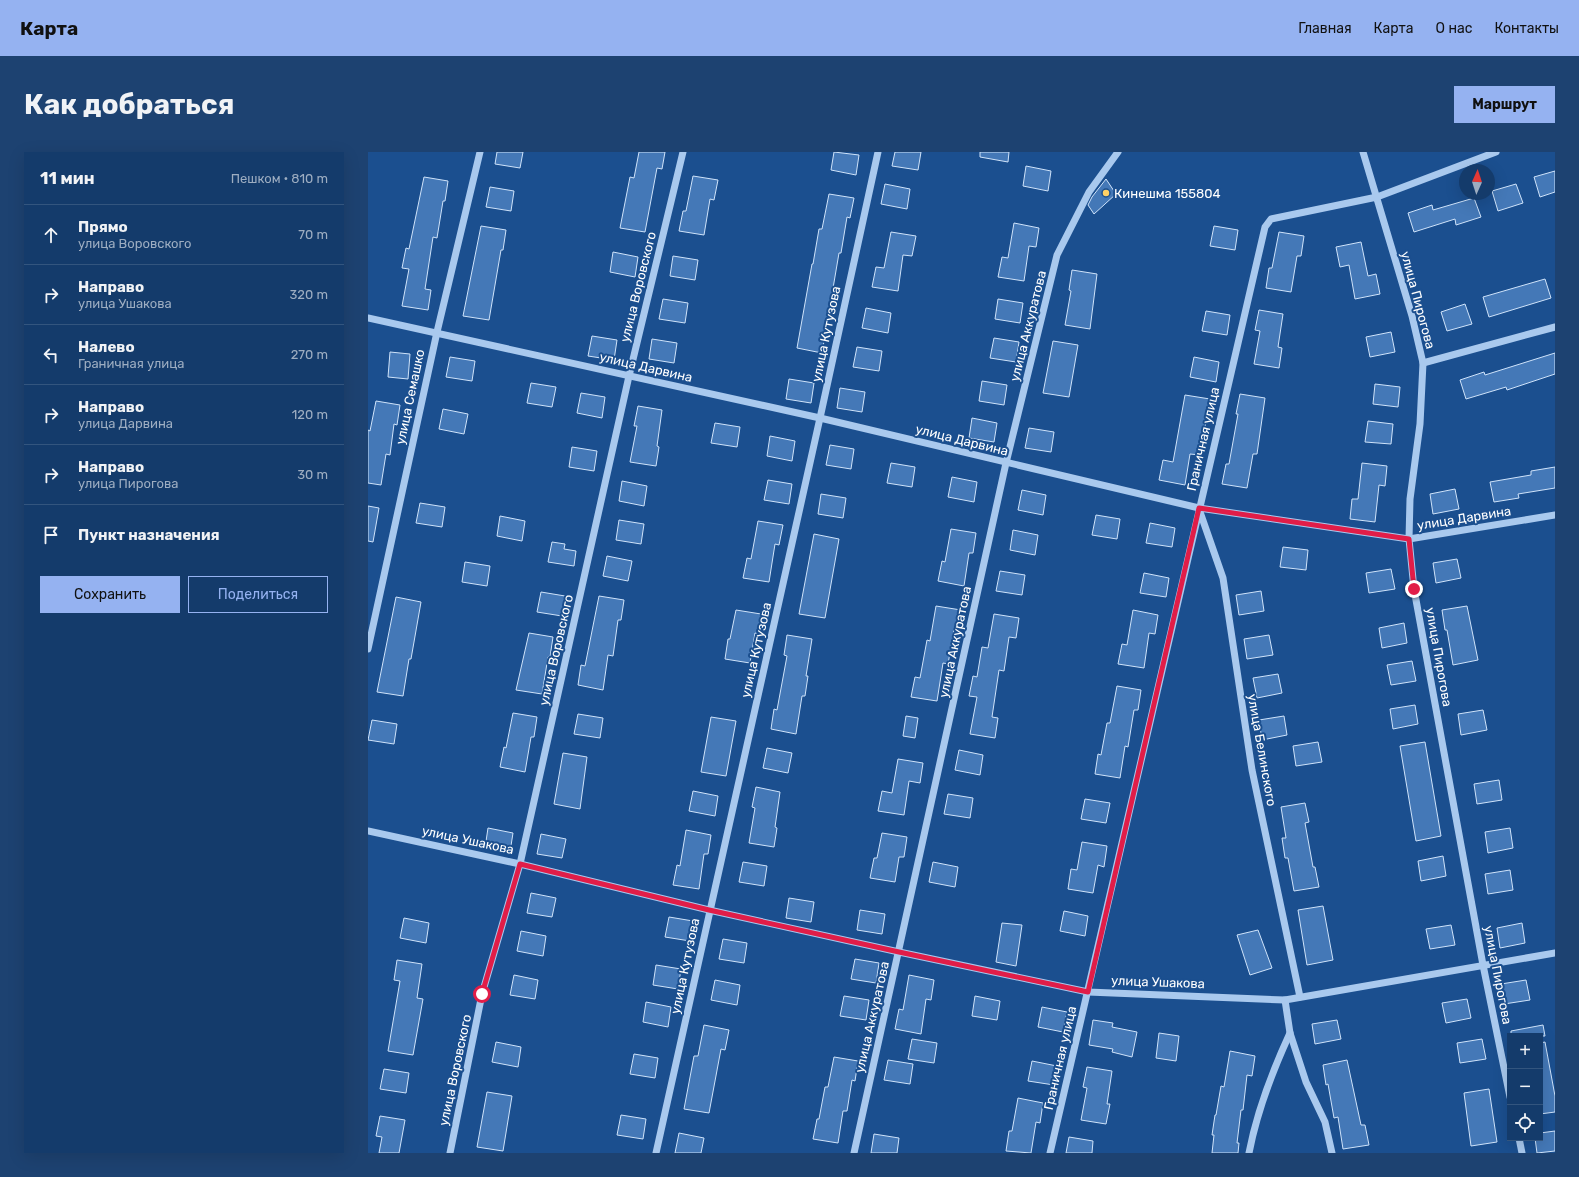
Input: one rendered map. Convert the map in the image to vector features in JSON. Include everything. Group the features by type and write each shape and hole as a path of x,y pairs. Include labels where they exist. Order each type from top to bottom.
{"street":[{"name":"улица Семашко","path":"368,649 437,332 480,152"},
{"name":"улица Воровского","path":"450,1153 482,994 520,864 629,376 684,152"},
{"name":"улица Кутузова","path":"656,1153 878,152"},
{"name":"улица Аккуратова","path":"854,1153 1006,463 1057,255 1089,192 1118,152"},
{"name":"улица Пирогова","path":"1363,152 1412,316 1423,363 1420,424 1410,499 1409,539 1414,589 1483,965 1507,1082"},
{"name":"Граничная улица","path":"1050,1153 1265,226 1271,219 1377,197 1496,152"},
{"name":"улица Дарвина","path":"368,318 437,332 820,418 1199,508 1409,539 1555,515"},
{"path":"1423,363 1555,327"},
{"name":"улица Белинского","path":"1199,508 1223,578 1252,770 1300,997"},
{"name":"улица Ушакова","path":"368,831 520,864 709,910 1088,992 1286,1000 1555,953"},
{"path":"1286,1000 1290,1033 1306,1082 1325,1122 1332,1153"},
{"path":"1249,1153 1254,1130 1275,1065 1290,1033"},
{"path":"1520,1141 1522,1153"}],"building":[{"path":"497,152 523,152 520,168 495,164"},
{"path":"639,152 665,152 662,169 657,168 645,232 620,228 630,177 634,178"},
{"path":"834,152 859,155 856,175 831,170"},
{"path":"895,152 921,152 918,170 892,166"},
{"path":"980,152 1009,152 1008,162 980,157"},
{"path":"1026,166 1051,171 1048,191 1023,186"},
{"path":"1555,171 1555,192 1540,197 1534,177"},
{"path":"693,176 718,180 714,200 710,199 704,235 679,231 683,211 686,211"},
{"path":"424,177 448,181 437,238 433,237 425,289 431,290 428,310 402,306 409,269 402,268 406,248 409,249"},
{"path":"1106,179 1116,194 1094,214 1088,205 1092,197"},
{"path":"885,184 910,189 907,209 881,204"},
{"path":"1516,184 1523,203 1498,211 1495,200 1495,190"},
{"path":"490,187 514,191 511,211 486,207"},
{"path":"829,194 854,198 850,218 847,217 841,253 839,253 822,353 797,348 819,229 822,229"},
{"path":"1467,200 1475,200 1481,217 1456,225 1455,219 1414,232 1408,213 1432,205 1433,210"},
{"path":"1014,223 1039,228 1036,247 1029,246 1024,281 998,277 1002,257 1008,258"},
{"path":"481,226 506,230 503,250 501,250 489,320 463,316"},
{"path":"1214,226 1238,230 1235,250 1210,246"},
{"path":"891,232 916,236 912,256 903,255 898,291 872,287 876,267 884,268"},
{"path":"1279,232 1304,236 1301,256 1297,256 1291,292 1266,288 1269,268 1272,268"},
{"path":"1361,242 1368,276 1376,274 1380,294 1355,299 1349,265 1340,267 1336,247"},
{"path":"613,252 638,257 635,277 610,272"},
{"path":"673,256 698,260 695,280 670,276"},
{"path":"1072,270 1097,274 1090,329 1065,325 1071,291 1069,290"},
{"path":"1545,279 1551,298 1489,317 1483,297"},
{"path":"663,299 688,303 685,323 659,319"},
{"path":"998,299 1023,303 1020,323 995,319"},
{"path":"1465,304 1472,324 1447,331 1441,312"},
{"path":"866,308 891,313 888,333 862,328"},
{"path":"1259,310 1283,314 1278,347 1282,348 1279,368 1254,364 1260,331 1255,330"},
{"path":"1206,311 1230,315 1227,335 1202,331"},
{"path":"1391,332 1395,352 1370,357 1366,337"},
{"path":"592,336 617,340 614,360 588,356"},
{"path":"994,338 1019,342 1016,362 990,358"},
{"path":"652,339 677,343 674,363 649,359"},
{"path":"1053,341 1078,345 1069,397 1043,393"},
{"path":"857,347 882,351 879,371 853,367"},
{"path":"390,352 410,354 408,379 388,377"},
{"path":"1555,353 1555,374 1507,390 1506,387 1466,399 1460,380 1484,372 1485,375"},
{"path":"450,357 475,361 472,381 446,377"},
{"path":"1194,357 1219,362 1216,382 1190,377"},
{"path":"789,379 814,383 811,403 786,399"},
{"path":"982,381 1007,385 1004,405 979,401"},
{"path":"531,383 556,387 552,407 527,403"},
{"path":"1375,384 1400,387 1398,407 1373,404"},
{"path":"840,388 865,392 862,412 837,408"},
{"path":"581,393 605,397 602,418 577,413"},
{"path":"1240,394 1265,398 1257,454 1253,454 1247,488 1222,484 1226,464 1229,464"},
{"path":"1185,395 1210,399 1200,455 1190,454 1185,485 1159,480 1163,460 1173,462"},
{"path":"376,401 400,405 397,425 394,424 390,455 386,454 381,485 368,483 368,430 370,431"},
{"path":"638,406 662,410 656,466 630,462 637,426 634,426"},
{"path":"443,409 468,414 464,434 439,429"},
{"path":"972,418 997,423 994,442 969,438"},
{"path":"1368,421 1393,424 1391,444 1365,442"},
{"path":"715,423 740,427 737,447 711,443"},
{"path":"1029,428 1054,432 1051,452 1025,448"},
{"path":"770,436 795,441 792,461 767,456"},
{"path":"830,445 854,449 851,469 826,465"},
{"path":"572,447 597,451 594,471 569,467"},
{"path":"891,463 915,467 912,487 887,483"},
{"path":"1362,463 1387,466 1385,486 1379,485 1375,522 1350,519 1352,499 1358,499"},
{"path":"1555,467 1555,488 1518,494 1519,498 1494,502 1490,482 1531,475 1531,471"},
{"path":"952,477 977,482 974,502 948,497"},
{"path":"768,480 792,484 789,504 764,500"},
{"path":"622,481 647,486 644,506 619,501"},
{"path":"1455,489 1459,509 1433,514 1430,494"},
{"path":"1022,490 1046,495 1043,515 1018,510"},
{"path":"821,494 846,498 843,518 818,514"},
{"path":"420,503 445,507 442,527 416,523"},
{"path":"368,506 379,508 373,542 368,541"},
{"path":"1096,515 1120,519 1117,539 1092,535"},
{"path":"500,516 525,521 522,541 497,536"},
{"path":"619,520 644,524 641,544 616,540"},
{"path":"758,521 783,525 779,545 775,544 769,582 743,578 747,558 751,559"},
{"path":"1150,523 1175,528 1172,547 1146,543"},
{"path":"951,529 976,533 973,553 969,553 964,586 938,581 942,561 945,562"},
{"path":"1013,530 1038,535 1035,555 1010,550"},
{"path":"814,534 839,539 825,618 799,614"},
{"path":"552,542 565,544 564,549 576,551 574,566 548,562"},
{"path":"1283,547 1308,550 1306,570 1280,567"},
{"path":"607,556 632,561 628,581 603,576"},
{"path":"1457,559 1461,578 1436,583 1433,563"},
{"path":"465,562 490,566 487,586 462,582"},
{"path":"1391,569 1395,589 1369,593 1366,573"},
{"path":"1000,571 1025,575 1022,595 996,591"},
{"path":"1144,573 1169,578 1166,597 1140,593"},
{"path":"1261,591 1264,611 1239,615 1236,595"},
{"path":"541,592 565,596 562,616 537,612"},
{"path":"599,596 624,600 621,620 618,620 613,656 608,655 603,690 578,685 581,665 585,666"},
{"path":"396,597 421,602 403,696 377,692"},
{"path":"936,606 961,610 958,631 954,630 948,664 943,663 937,701 911,697 915,677 920,678 927,640 930,641"},
{"path":"1467,606 1478,660 1453,665 1442,610"},
{"path":"736,610 761,614 758,634 755,633 750,663 725,659 728,639 730,639"},
{"path":"1133,610 1158,615 1155,634 1149,633 1144,668 1118,664 1122,644 1127,645"},
{"path":"994,614 1019,618 1016,638 1009,637 1004,671 999,670 992,717 998,718 995,738 970,734 977,697 969,696 973,676 977,677 982,647 988,648"},
{"path":"1404,623 1407,643 1382,648 1379,628"},
{"path":"529,633 553,637 542,694 516,690"},
{"path":"787,635 812,639 806,676 808,676 805,696 802,696 796,734 771,729 774,709 777,710 787,656 784,655"},
{"path":"1269,635 1273,655 1247,659 1244,639"},
{"path":"1412,661 1416,681 1391,685 1387,665"},
{"path":"1278,674 1282,693 1257,698 1253,678"},
{"path":"1117,686 1141,690 1138,710 1134,710 1128,747 1125,746 1120,778 1095,774 1098,754 1101,755 1107,723 1110,723"},
{"path":"1415,705 1418,724 1393,729 1390,709"},
{"path":"1483,710 1487,730 1461,735 1458,714"},
{"path":"513,713 537,717 534,737 531,737 525,772 500,767 504,747 506,748"},
{"path":"578,714 603,718 600,738 574,734"},
{"path":"906,716 918,718 915,738 903,736"},
{"path":"1284,716 1287,735 1262,740 1259,720"},
{"path":"711,717 736,721 726,776 701,772"},
{"path":"372,720 397,724 394,744 368,740"},
{"path":"1318,742 1322,762 1296,766 1293,746"},
{"path":"1425,742 1441,836 1416,841 1400,746"},
{"path":"767,748 792,753 788,773 763,768"},
{"path":"959,750 983,755 980,775 955,770"},
{"path":"563,753 587,757 580,809 554,804"},
{"path":"898,759 923,763 920,783 909,781 904,815 878,811 882,791 892,793"},
{"path":"1499,780 1502,800 1477,804 1474,784"},
{"path":"756,787 780,792 774,847 749,843 755,808 752,807"},
{"path":"693,791 718,796 715,816 689,811"},
{"path":"948,794 973,798 970,818 944,814"},
{"path":"1085,799 1110,803 1106,823 1081,819"},
{"path":"1305,803 1309,822 1305,823 1313,867 1315,867 1319,887 1294,891 1288,858 1285,858 1282,838 1286,838 1281,807"},
{"path":"488,828 513,833 510,852 485,848"},
{"path":"1510,828 1513,848 1488,853 1485,832"},
{"path":"686,830 711,835 708,854 704,854 699,889 673,885 677,865 680,866"},
{"path":"882,833 907,837 904,857 899,857 895,882 870,878 874,858 877,858"},
{"path":"541,834 566,839 562,858 537,854"},
{"path":"1082,842 1107,846 1104,867 1098,865 1093,893 1068,889 1071,869 1077,870"},
{"path":"1443,856 1446,876 1421,881 1418,861"},
{"path":"743,862 767,866 764,886 739,882"},
{"path":"933,862 958,867 955,887 929,882"},
{"path":"1510,870 1513,890 1488,894 1485,874"},
{"path":"531,893 556,898 552,917 527,913"},
{"path":"789,898 814,902 811,922 786,918"},
{"path":"1323,906 1333,960 1307,965 1298,910"},
{"path":"860,910 885,914 882,934 857,930"},
{"path":"1064,911 1088,916 1085,936 1060,931"},
{"path":"669,917 693,921 690,941 665,937"},
{"path":"404,918 429,923 426,943 400,938"},
{"path":"1002,923 1022,925 1016,966 996,962"},
{"path":"1522,923 1525,943 1500,948 1497,928"},
{"path":"1451,925 1455,945 1430,949 1426,929"},
{"path":"1258,930 1272,968 1250,975 1237,935"},
{"path":"521,931 546,936 543,956 517,951"},
{"path":"723,939 747,943 744,963 719,959"},
{"path":"855,959 879,963 876,983 851,979"},
{"path":"397,960 422,964 417,998 423,999 413,1055 388,1051 400,981 394,980"},
{"path":"656,965 681,969 678,989 653,985"},
{"path":"514,975 538,980 535,999 510,995"},
{"path":"909,975 934,980 931,1000 926,999 921,1034 895,1029 899,1009 903,1010"},
{"path":"715,980 740,985 737,1005 711,1000"},
{"path":"1526,980 1530,1000 1504,1004 1501,984"},
{"path":"844,996 869,1000 866,1020 840,1016"},
{"path":"975,996 1000,1001 997,1020 972,1016"},
{"path":"1467,999 1471,1018 1446,1023 1442,1003"},
{"path":"646,1002 671,1007 668,1027 643,1022"},
{"path":"1042,1007 1067,1012 1063,1032 1038,1027"},
{"path":"1093,1020 1113,1023 1112,1027 1137,1032 1132,1057 1112,1052 1113,1049 1089,1045"},
{"path":"1337,1020 1341,1039 1315,1044 1312,1024"},
{"path":"704,1025 729,1030 725,1050 721,1049 709,1113 684,1109 694,1056 698,1056"},
{"path":"1543,1025 1545,1036 1543,1036 1543,1033 1511,1033 1511,1031"},
{"path":"1159,1033 1179,1036 1176,1061 1156,1058"},
{"path":"912,1039 937,1043 934,1063 908,1059"},
{"path":"1482,1039 1486,1059 1460,1063 1457,1043"},
{"path":"496,1042 521,1047 518,1067 492,1062"},
{"path":"1543,1042 1545,1042 1555,1096 1555,1112 1543,1114 1543,1069"},
{"path":"1230,1051 1255,1056 1252,1076 1247,1075 1237,1143 1239,1143 1238,1153 1212,1153 1214,1135 1212,1135 1215,1115 1221,1086 1224,1087"},
{"path":"634,1054 658,1058 655,1078 630,1074"},
{"path":"834,1057 858,1061 855,1081 852,1080 847,1111 843,1111 838,1143 813,1139 817,1119 819,1119 825,1087 828,1087"},
{"path":"888,1060 913,1064 910,1084 884,1080"},
{"path":"1347,1060 1361,1125 1365,1125 1369,1145 1343,1149 1338,1117 1334,1118 1323,1065"},
{"path":"1032,1061 1057,1066 1054,1085 1028,1081"},
{"path":"1087,1067 1112,1071 1107,1104 1110,1104 1106,1124 1081,1120 1087,1088 1083,1087"},
{"path":"384,1069 409,1073 406,1093 380,1089"},
{"path":"1489,1089 1497,1142 1471,1146 1464,1093"},
{"path":"487,1092 512,1096 503,1151 477,1147"},
{"path":"1018,1098 1043,1103 1040,1123 1036,1122 1031,1153 1006,1151 1009,1131 1012,1131"},
{"path":"621,1115 646,1119 643,1139 617,1135"},
{"path":"380,1116 405,1120 399,1153 379,1153 382,1137 376,1136"},
{"path":"1555,1131 1555,1151 1537,1153 1535,1141 1543,1141 1543,1133"},
{"path":"679,1133 704,1138 701,1153 675,1153"},
{"path":"874,1134 899,1138 897,1153 871,1153"},
{"path":"1069,1137 1093,1141 1092,1153 1066,1153"}],"place":[{"name":"Кинешма 155804","path":"1106,193"}],"route":[{"path":"482,994 520,864 709,910 1088,992 1199,508 1409,539 1414,589"}]}
